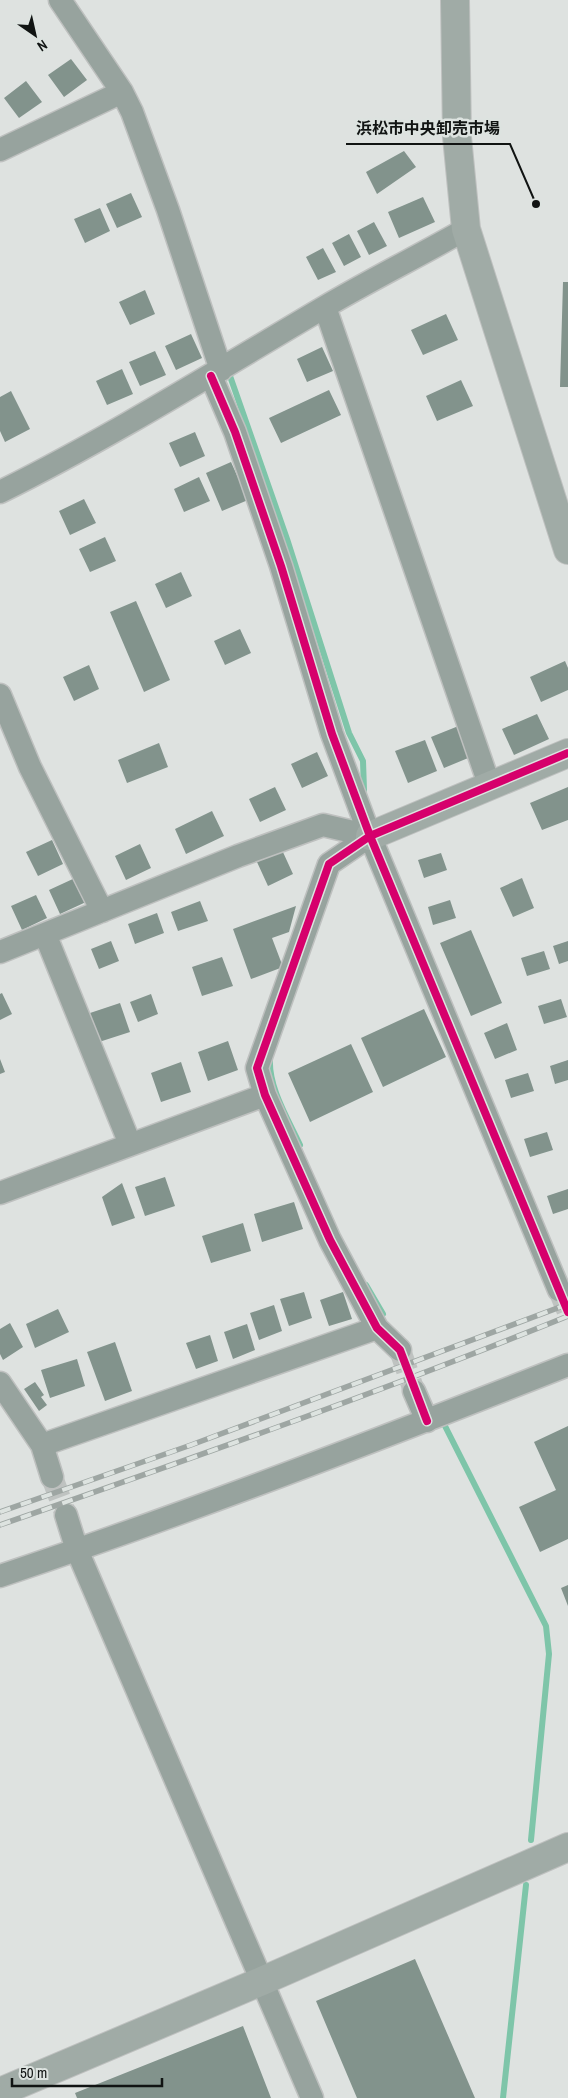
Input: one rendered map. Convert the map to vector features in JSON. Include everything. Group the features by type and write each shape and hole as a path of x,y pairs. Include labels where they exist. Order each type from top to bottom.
{"street":[{"path":"60,0 122,92 132,112 168,210 216,373 281,566 332,734 370,836 560,1290"},
{"path":"455,0 457,137 466,229 568,550"},
{"path":"0,150 122,92"},
{"path":"0,492 52,466 216,373 325,307 466,229"},
{"path":"325,307 490,787"},
{"path":"0,695 30,766 102,911"},
{"path":"400,1350 378,1328 330,1240 265,1095 257,1068 275,1012 329,864 370,836 568,753"},
{"path":"0,952 238,856 323,826 370,836"},
{"path":"45,934 130,1144"},
{"path":"0,1193 265,1095"},
{"path":"42,1444 378,1328"},
{"path":"0,1576 77,1550 427,1421 568,1365"},
{"path":"0,1383 42,1444 52,1477"},
{"path":"414,1391 427,1421"},
{"path":"66,1515 77,1550 312,2098"},
{"path":"0,2092 262,1981 568,1847"}],"building":[{"path":"71,59 87,80 64,97 48,75"},
{"path":"26,81 42,102 19,118 4,98"},
{"path":"404,151 416,167 377,194 366,172"},
{"path":"131,193 142,217 117,228 106,204"},
{"path":"423,197 435,222 399,238 388,212"},
{"path":"100,208 110,231 85,243 74,219"},
{"path":"374,222 387,246 369,255 357,231"},
{"path":"349,234 361,257 344,266 332,243"},
{"path":"323,248 336,272 318,280 306,257"},
{"path":"563,282 568,282 568,387 560,387"},
{"path":"145,290 155,314 130,325 119,302"},
{"path":"446,314 458,340 423,355 411,330"},
{"path":"191,334 202,358 176,370 165,346"},
{"path":"322,347 333,371 307,382 297,359"},
{"path":"155,351 166,375 140,386 129,362"},
{"path":"122,369 133,394 107,405 96,381"},
{"path":"461,380 473,406 437,421 426,396"},
{"path":"329,390 341,415 281,443 269,418"},
{"path":"11,391 30,429 5,442 0,431 0,397"},
{"path":"195,432 205,456 180,467 169,443"},
{"path":"231,462 248,500 222,511 206,473"},
{"path":"199,477 210,501 184,512 174,489"},
{"path":"84,499 96,523 70,535 59,511"},
{"path":"105,537 116,561 90,572 79,549"},
{"path":"181,572 192,596 166,608 155,584"},
{"path":"136,601 170,680 144,692 110,612"},
{"path":"240,629 251,653 225,665 214,641"},
{"path":"565,661 568,668 568,690 541,702 530,677"},
{"path":"89,665 99,689 74,701 63,677"},
{"path":"537,714 549,739 514,755 502,729"},
{"path":"461,725 473,756 444,768 431,737"},
{"path":"425,740 437,771 408,783 395,751"},
{"path":"159,743 168,767 127,783 118,760"},
{"path":"317,752 328,776 302,788 291,764"},
{"path":"275,787 286,810 260,822 249,799"},
{"path":"568,787 568,820 542,830 530,803"},
{"path":"212,811 224,836 186,854 175,829"},
{"path":"52,840 63,864 38,876 26,852"},
{"path":"140,844 151,868 126,880 115,856"},
{"path":"282,850 293,874 268,886 257,862"},
{"path":"441,853 447,870 424,878 418,860"},
{"path":"75,878 86,902 60,914 49,890"},
{"path":"522,878 534,908 513,917 500,888"},
{"path":"36,895 47,918 22,930 11,906"},
{"path":"450,900 456,918 433,925 428,907"},
{"path":"200,901 208,921 178,931 171,912"},
{"path":"296,906 289,932 272,938 283,967 251,979 233,929"},
{"path":"157,913 164,933 135,944 128,924"},
{"path":"471,930 502,1003 471,1016 440,943"},
{"path":"111,941 119,961 99,969 91,949"},
{"path":"568,941 568,961 559,964 553,946"},
{"path":"544,951 550,969 527,976 521,958"},
{"path":"222,957 233,986 202,996 192,967"},
{"path":"2,993 12,1014 0,1020 0,994"},
{"path":"151,994 158,1014 138,1022 130,1002"},
{"path":"561,999 567,1017 544,1024 538,1006"},
{"path":"120,1003 130,1032 99,1042 90,1013"},
{"path":"424,1009 446,1057 383,1087 361,1038"},
{"path":"507,1023 517,1050 495,1059 484,1033"},
{"path":"228,1041 238,1070 208,1081 198,1052"},
{"path":"351,1044 373,1092 310,1122 288,1073"},
{"path":"0,1059 5,1072 0,1074"},
{"path":"568,1060 568,1080 555,1084 550,1066"},
{"path":"181,1062 191,1092 161,1102 151,1073"},
{"path":"528,1073 534,1091 511,1098 505,1080"},
{"path":"547,1132 553,1150 530,1157 524,1139"},
{"path":"165,1177 175,1206 145,1216 135,1187"},
{"path":"122,1183 135,1218 112,1226 102,1197"},
{"path":"568,1189 568,1209 553,1214 547,1196"},
{"path":"294,1202 303,1229 262,1242 254,1214"},
{"path":"243,1223 251,1251 211,1263 202,1236"},
{"path":"304,1292 312,1318 289,1326 280,1299"},
{"path":"343,1292 352,1319 329,1326 320,1300"},
{"path":"274,1305 282,1331 259,1340 250,1313"},
{"path":"58,1309 69,1332 35,1348 26,1324"},
{"path":"10,1323 23,1347 3,1360 0,1354 0,1329"},
{"path":"247,1324 255,1350 233,1359 224,1332"},
{"path":"210,1335 218,1361 196,1369 186,1343"},
{"path":"115,1342 132,1391 105,1401 87,1352"},
{"path":"77,1359 85,1386 50,1398 41,1370"},
{"path":"35,1382 44,1395 41,1397 47,1405 39,1411 24,1389"},
{"path":"568,1426 568,1539 540,1552 519,1507 556,1490 534,1442"},
{"path":"568,1585 568,1606 561,1588"},
{"path":"415,1959 475,2098 357,2098 316,2001"},
{"path":"243,2026 271,2098 77,2098 75,2093"}],"waterway":[{"path":"230,376 287,539 349,733 363,761 364,790"},
{"path":"270,1058 270,1069 275,1091 300,1145"},
{"path":"366,1285 383,1314"},
{"path":"445,1426 546,1626 549,1654 531,1840"},
{"path":"503,2098 526,1885"}],"tunnel":[{"path":"559,1290 568,1312"},
{"path":"400,1350 414,1391"},
{"path":"52,1477 66,1515"}],"railway":[{"path":"0,1512 191,1445 568,1304"},
{"path":"0,1525 356,1398 568,1316"}],"cycle path":[{"path":"211,376 235,432 281,566 332,734 370,836 568,1312"},
{"path":"427,1421 400,1350 377,1328 330,1240 265,1095 257,1068 329,864 370,836 568,753"}],"place":[{"name":"浜松市中央卸売市場","path":"536,204"}]}
